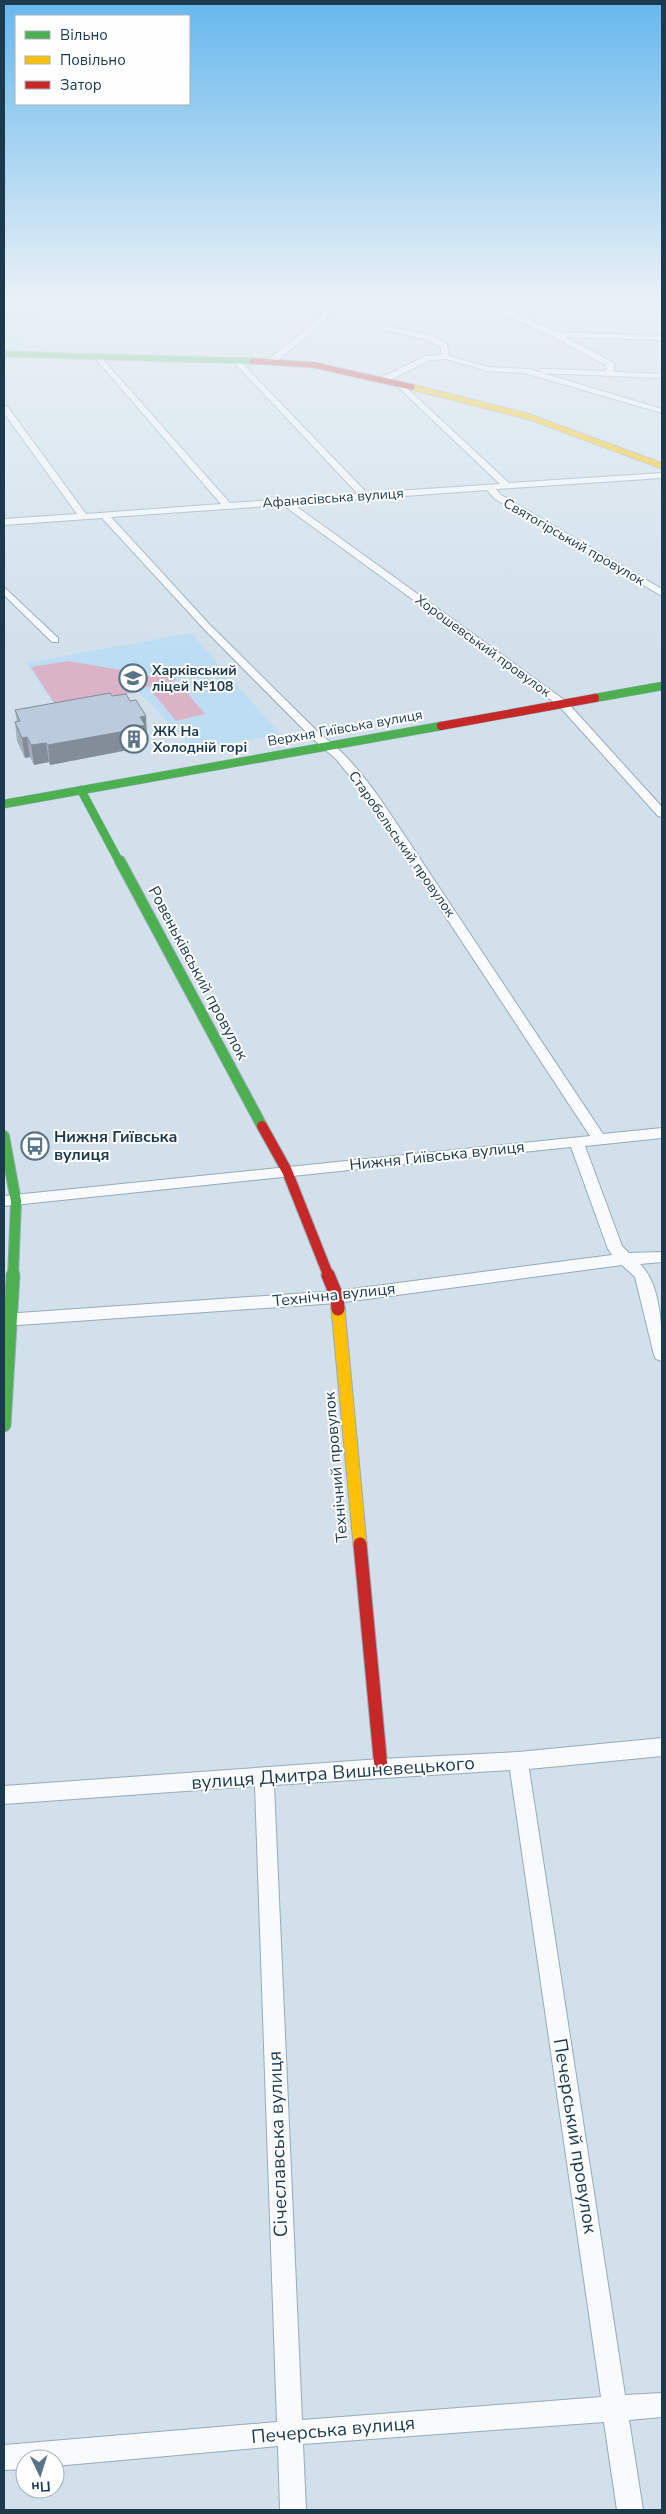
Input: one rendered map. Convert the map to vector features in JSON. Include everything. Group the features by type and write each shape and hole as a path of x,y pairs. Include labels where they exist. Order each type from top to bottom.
{"street":[{"path":"10,416 82,516"},
{"path":"150,416 227,506"},
{"path":"290,416 364,495"},
{"path":"434,416 506,485"},
{"path":"527,416 662,466"},
{"name":"Афанасівська вулиця","path":"4,522 662,475"},
{"name":"Святогірський провулок","path":"489,487 498,497 662,593"},
{"name":"Хорошевський провулок","path":"283,501 563,704 662,814"},
{"name":"Старобельський провулок","path":"104,515 207,627 316,736 332,746 374,800 599,1139"},
{"path":"4,590 55,640"},
{"name":"Верхня Гиївська вулиця","path":"4,804 662,686"},
{"name":"Ровеньківський провулок","path":"81,790 287,1171"},
{"name":"Нижня Гиївська вулиця","path":"10,1201 662,1133"},
{"path":"4,1136 10,1201 4,1425"},
{"path":"576,1141 615,1249 642,1275 662,1355"},
{"name":"Технічний провулок","path":"287,1171 337,1297 381,1768"},
{"name":"Технічна вулиця","path":"8,1320 337,1297 625,1259 662,1256"},
{"name":"вулиця Дмитра Вишневецького","path":"4,1795 264,1778 381,1768 518,1761 662,1746"},
{"name":"Печерський провулок","path":"518,1761 630,2510"},
{"name":"Січеславська вулиця","path":"264,1778 292,2510"},
{"name":"Печерська вулиця","path":"4,2458 289,2433 662,2405"}],"shaded area":[{"name":"Харківський ліцей №108","path":"191,633 280,734 194,750 139,692 55,706 26,663"},
{"path":"68,661 121,670 133,693 56,706 31,667"},
{"path":"169,671 177,680 139,689 131,680"},
{"path":"178,682 205,714 176,721 149,688"}],"building":[{"path":"110,693 112,696 126,694 130,701 136,700 146,716 140,717 145,725 130,728 131,730 48,745 46,743 31,745 27,737 22,738 15,722 20,721 15,710"}],"traffic: fast":[{"path":"595,698 662,686"},
{"path":"4,804 441,726"},
{"path":"81,790 262,1126"},
{"path":"4,1136 16,1201 12,1319 4,1425"}],"traffic: slow":[{"path":"527,416 662,466"},
{"path":"338,1309 360,1544"}],"traffic: jam":[{"path":"441,726 595,698"},
{"path":"262,1126 287,1171 337,1297 338,1309"},
{"path":"360,1544 381,1768"}],"place":[{"name":"Харківський ліцей №108","path":"133,678"},
{"name":"ЖК На Холодній горі","path":"134,739"},
{"name":"Нижня Гиївська вулиця","path":"35,1146"}]}
